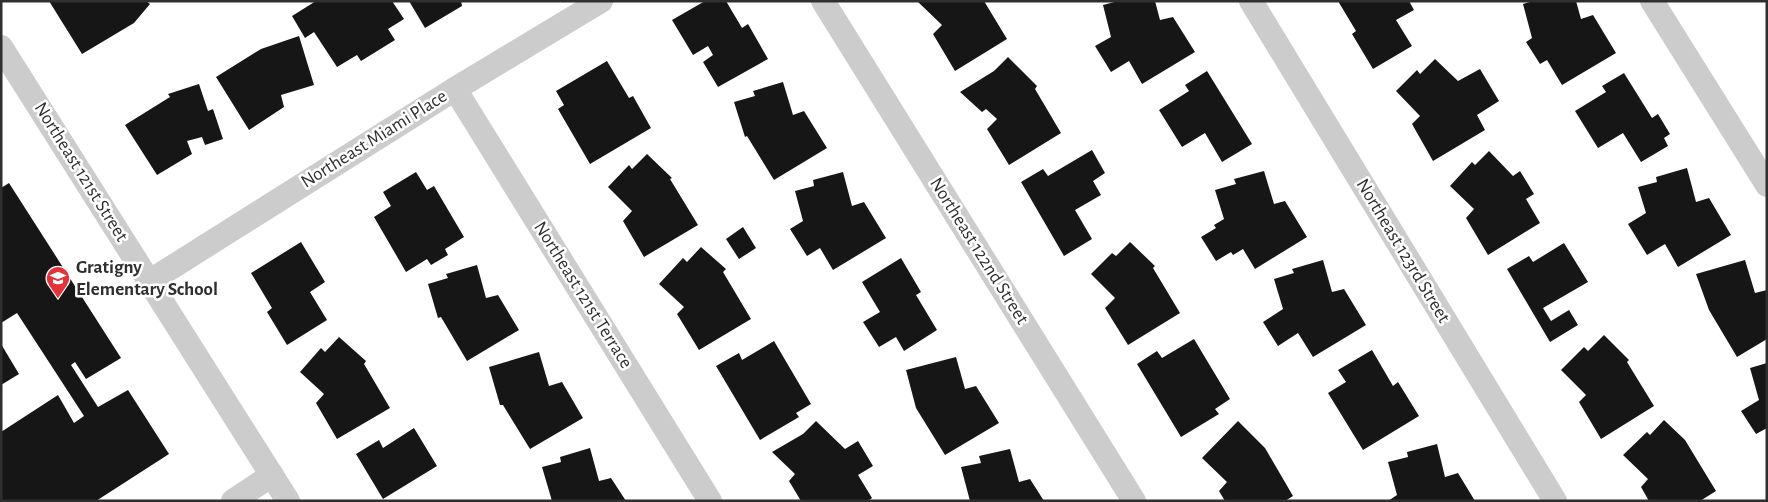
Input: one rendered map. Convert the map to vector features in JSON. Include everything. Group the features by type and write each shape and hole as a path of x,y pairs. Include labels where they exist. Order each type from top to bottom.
{"street":[{"name":"Northeast Miami Place","path":"150,281 455,88 601,1"},
{"name":"Northeast 122nd Street","path":"823,1 1134,501"},
{"name":"Northeast 123rd Street","path":"1251,1 1555,501"},
{"path":"1652,1 1767,185"},
{"name":"Northeast 121st Street","path":"1,47 288,501"},
{"name":"Northeast 121st Terrace","path":"455,88 710,501"},
{"path":"233,501 272,475"}],"building":[{"path":"49,1 146,1 150,4 134,23 82,54"},
{"path":"316,1 392,1 404,19 388,29 395,40 361,61 357,55 337,67 314,32 305,38 292,16"},
{"path":"409,1 461,1 462,6 425,28"},
{"path":"705,1 726,1 742,28 748,24 768,59 718,87 703,62 713,55 708,46 693,55 672,20"},
{"path":"917,1 984,1 1007,39 955,71 933,34 942,25"},
{"path":"1118,1 1155,1 1160,20 1173,17 1195,52 1142,84 1129,61 1111,72 1095,46 1111,37 1103,5"},
{"path":"1338,1 1409,1 1414,10 1396,20 1412,46 1373,69 1352,34 1356,31"},
{"path":"1533,1 1576,1 1581,19 1593,15 1616,53 1562,85 1547,60 1540,64 1526,42 1532,38 1523,4"},
{"path":"299,36 314,85 281,95 284,107 249,130 216,77 261,49"},
{"path":"1008,57 1037,86 1035,89 1061,133 1009,165 987,129 997,119 986,109 982,112 960,92 994,71"},
{"path":"1435,59 1458,81 1480,69 1499,101 1477,115 1485,130 1433,161 1412,124 1420,116 1396,91 1417,70 1420,74"},
{"path":"607,61 629,98 633,96 651,128 590,164 558,109 564,105 556,91"},
{"path":"1207,71 1252,144 1222,162 1205,133 1182,147 1159,110 1189,91 1185,85"},
{"path":"1624,73 1652,118 1658,114 1670,134 1664,138 1668,146 1641,162 1623,133 1598,148 1575,111 1606,92 1602,86"},
{"path":"783,82 793,115 804,111 827,148 774,180 747,136 745,137 734,102 755,96 753,91"},
{"path":"199,84 208,111 213,109 223,139 205,145 202,137 187,141 192,154 157,175 125,125 170,97 168,94"},
{"path":"1092,150 1105,173 1093,181 1101,195 1075,210 1092,239 1064,256 1021,182 1043,169 1048,176"},
{"path":"1489,151 1513,176 1520,171 1534,194 1526,199 1540,223 1488,255 1466,218 1474,209 1450,186 1472,162 1475,165"},
{"path":"647,154 672,178 670,179 698,225 644,257 623,221 632,211 608,187 629,165 632,169"},
{"path":"1687,168 1696,202 1709,198 1731,235 1678,267 1665,244 1647,255 1628,224 1646,213 1638,187 1657,182 1656,177"},
{"path":"1264,171 1274,204 1285,201 1307,237 1255,269 1243,249 1233,255 1231,252 1216,261 1201,237 1216,228 1214,225 1224,219 1215,190 1236,184 1234,179"},
{"path":"416,172 427,190 434,186 464,237 445,249 448,255 431,265 427,259 406,272 374,217 391,206 383,192"},
{"path":"843,172 852,206 864,202 886,238 833,270 820,248 807,256 790,229 803,221 795,191 814,186 813,180"},
{"path":"9,183 121,358 86,379 75,362 71,365 98,407 128,390 169,454 96,501 1,501 1,432 58,395 74,423 84,416 17,313 1,323 1,188"},
{"path":"743,227 756,248 739,259 726,239"},
{"path":"301,242 325,282 310,292 327,320 287,345 267,312 272,308 251,273"},
{"path":"1130,242 1155,266 1153,268 1180,313 1128,345 1105,308 1115,298 1091,274 1112,253 1116,256"},
{"path":"1564,243 1588,282 1543,308 1551,321 1569,310 1578,325 1550,342 1507,269 1529,256 1533,262"},
{"path":"701,247 726,269 723,272 751,319 699,350 677,314 684,307 659,284 683,258 687,262"},
{"path":"901,258 921,292 916,295 937,330 904,351 896,337 879,347 863,322 880,312 862,282"},
{"path":"1323,260 1332,292 1344,289 1366,325 1313,357 1298,333 1278,346 1263,322 1283,309 1274,279 1294,273 1292,269"},
{"path":"1745,260 1755,293 1767,290 1767,339 1737,357 1709,310 1696,274"},
{"path":"477,265 486,298 498,295 519,330 467,361 441,317 438,318 428,284 448,278 446,274"},
{"path":"1604,335 1629,360 1627,362 1654,406 1601,439 1579,402 1586,395 1561,370 1584,347 1588,351"},
{"path":"339,337 366,361 364,364 390,408 337,439 316,403 324,394 300,372 321,348 325,352"},
{"path":"1194,339 1230,399 1215,409 1219,414 1181,437 1137,364 1157,351 1162,358"},
{"path":"774,341 811,404 796,413 799,417 760,440 716,366 739,353 742,360"},
{"path":"1,344 19,374 1,385"},
{"path":"1372,350 1393,386 1398,382 1419,416 1363,450 1328,393 1346,382 1338,370"},
{"path":"539,352 549,386 562,382 583,418 530,449 503,405 500,405 489,367"},
{"path":"956,357 965,389 976,386 999,423 945,455 916,408 906,370"},
{"path":"1767,363 1767,428 1756,434 1741,411 1759,400 1750,368"},
{"path":"1664,420 1685,440 1716,491 1700,501 1649,501 1641,487 1648,479 1623,455 1647,432 1650,435"},
{"path":"816,421 845,449 858,441 873,466 858,475 872,498 868,501 801,501 789,481 795,474 772,452 803,434"},
{"path":"1238,421 1265,448 1293,496 1285,501 1225,501 1219,491 1227,482 1202,458"},
{"path":"414,428 437,466 383,499 356,454 379,440 383,448"},
{"path":"1437,444 1445,477 1458,473 1475,501 1388,501 1397,495 1388,462 1408,457 1407,452"},
{"path":"590,448 599,481 611,478 626,501 552,501 542,467 561,462 560,457"},
{"path":"1010,449 1019,482 1030,479 1044,501 970,501 961,467 981,463 979,456"}],"place":[{"name":"Gratigny Elementary School","path":"58,299"}]}
